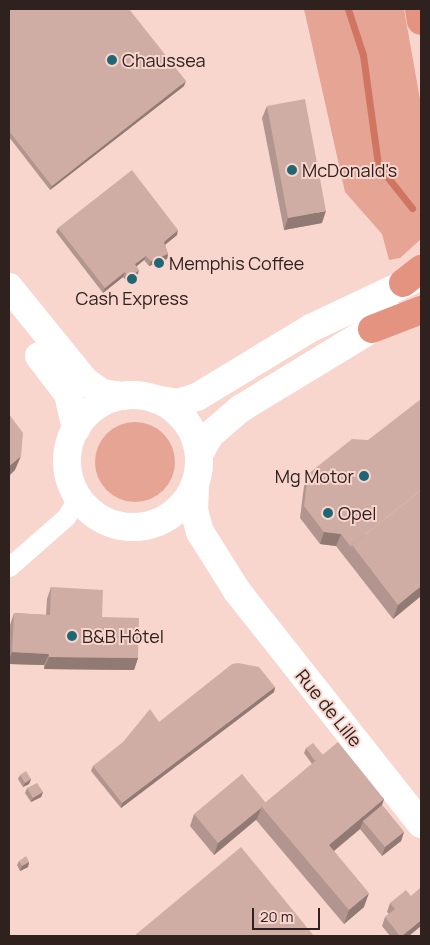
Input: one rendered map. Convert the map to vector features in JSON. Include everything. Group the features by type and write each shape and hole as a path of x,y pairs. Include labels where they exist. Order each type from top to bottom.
{"highway":[{"path":"419,9 421,21"},
{"path":"372,328 421,310"}],"main road":[{"path":"9,318 68,394 76,429 68,463 70,481 78,497 105,521 132,528 151,526 178,511 195,485 199,454 210,435 230,416 372,328 417,282"},
{"path":"9,287 85,381 102,393 178,403 197,397 311,328 417,282"},
{"path":"76,429 96,407 124,396"},
{"path":"155,399 185,420 199,454"},
{"name":"Rue de Lille","path":"195,485 194,510 200,532 237,591 421,824"},
{"name":"Rue de Lille","path":"151,526 169,531 187,542 237,591"}],"street":[{"path":"9,567 66,517 78,497"}],"shaded area":[{"path":"304,9 404,9 421,105 421,239 400,258 389,260 382,234 345,192"},
{"path":"135,422 150,425 163,434 172,447 175,462 172,477 163,490 150,499 135,502 120,499 107,490 98,477 95,462 98,447 107,434 120,425"}],"building":[{"path":"9,9 129,9 186,81 52,186 9,131"},
{"name":"McDonald's","path":"305,99 326,211 288,218 267,106"},
{"path":"132,170 178,230 164,242 168,254 151,261 146,256 135,264 139,270 129,278 125,272 105,288 58,228"},
{"path":"421,399 421,490 351,547 341,534 324,532 304,506 308,474 352,439 368,440"},
{"path":"9,414 23,433 21,456 9,466"},
{"path":"421,490 421,586 398,605 352,545"},
{"name":"B&B Hôtel","path":"51,587 103,590 102,617 139,618 138,658 49,657 49,654 12,652 14,613 50,615"},
{"path":"238,663 259,667 275,687 122,803 93,766 123,742 150,709 159,722 232,664"},
{"path":"338,742 384,799 329,845 369,893 349,910 261,806"},
{"path":"313,743 323,755 315,761 306,748"},
{"path":"26,771 31,779 25,783 20,775"},
{"path":"242,774 266,803 218,843 194,814"},
{"path":"37,783 43,792 33,798 27,788"},
{"path":"382,805 404,832 385,847 363,821"},
{"path":"241,847 314,936 134,936"},
{"path":"26,856 29,862 22,866 19,861"},
{"path":"421,887 421,920 400,936 385,917 395,909 390,903 406,890 411,896"}],"waterway":[{"path":"348,9 363,55 378,165 412,208"}],"place":[{"name":"Chaussea","path":"112,60"},
{"name":"McDonald's","path":"292,170"},
{"name":"Memphis Coffee","path":"159,263"},
{"name":"Cash Express","path":"132,279"},
{"name":"Mg Motor","path":"364,476"},
{"name":"Opel","path":"328,513"},
{"name":"B&B Hôtel","path":"72,636"}]}
